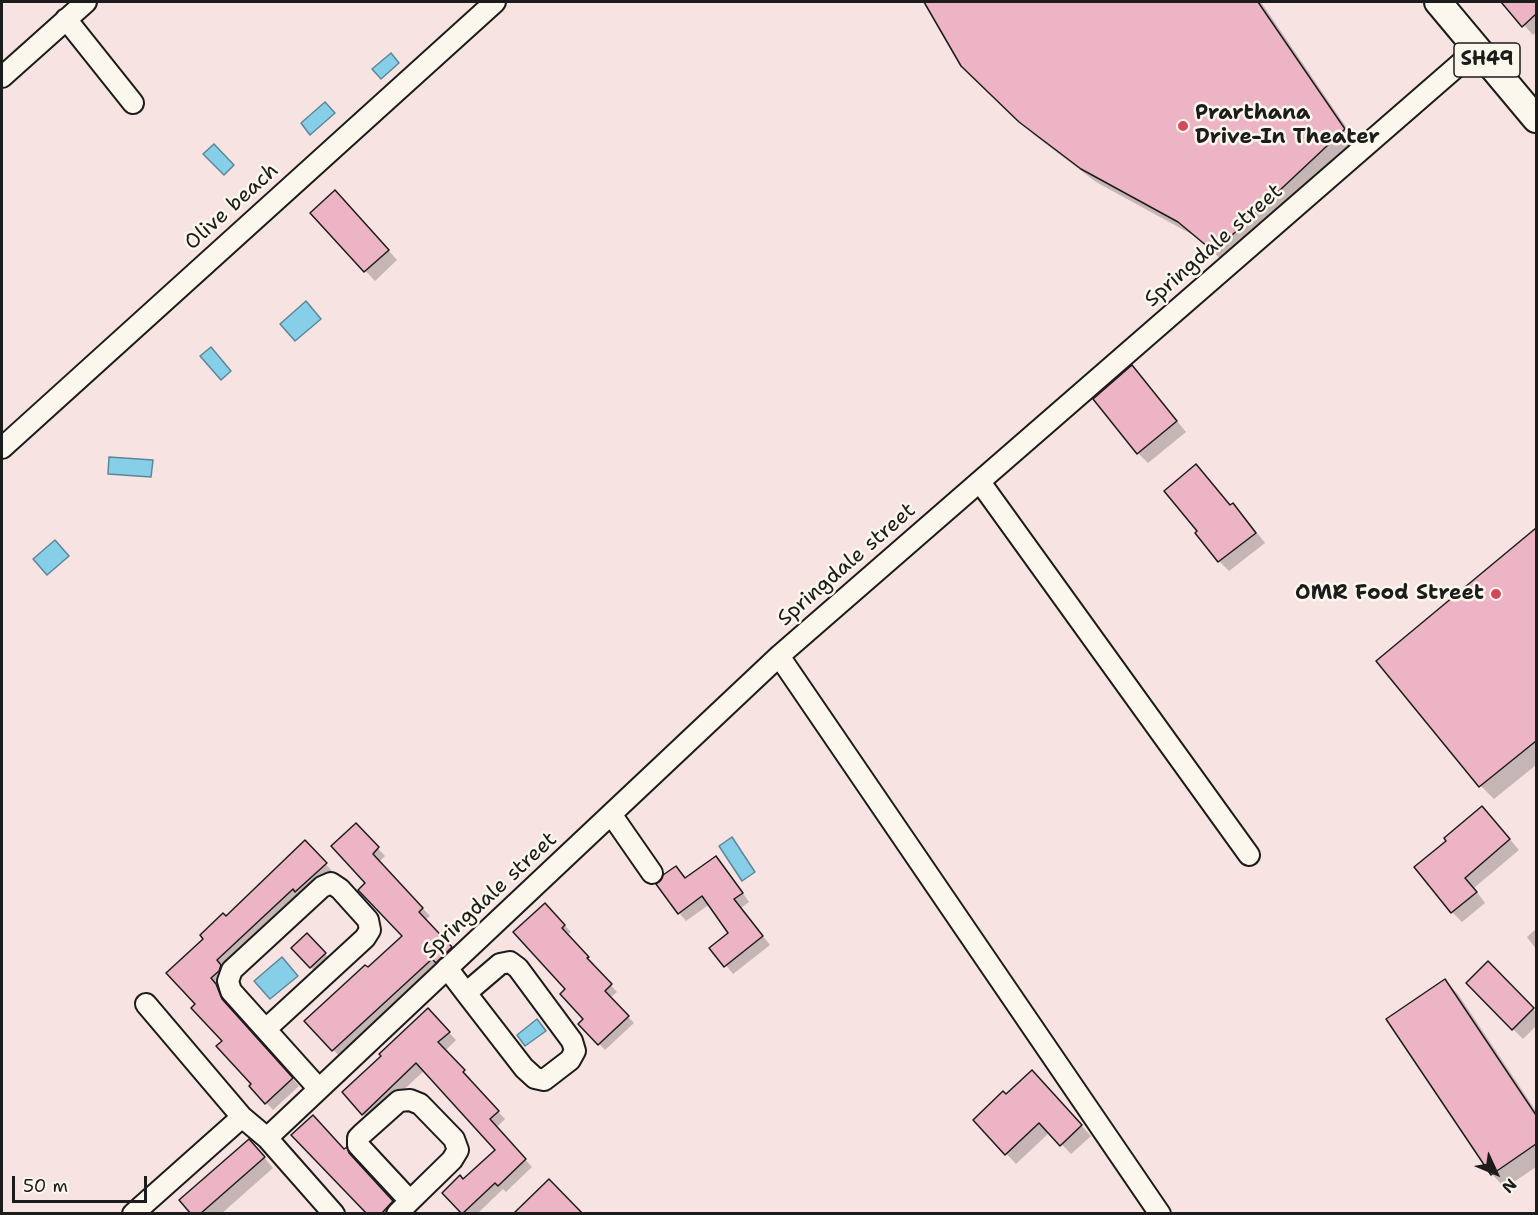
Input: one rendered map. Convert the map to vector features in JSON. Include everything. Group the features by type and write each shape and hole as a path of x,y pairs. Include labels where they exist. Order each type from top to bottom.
{"main road":[{"name":"SH49","path":"1438,2 1536,119"},
{"name":"SH49","path":"1457,2 1536,99"}],"street":[{"path":"2,77 86,2"},
{"name":"Olive beach","path":"2,448 495,2"},
{"path":"66,19 133,103"},
{"name":"Springdale street","path":"267,1138 779,656 1478,49"},
{"path":"980,482 1249,855"},
{"path":"779,656 1161,1214"},
{"path":"611,814 652,873"},
{"path":"266,1029 365,938 370,930 368,920 340,889 331,883 322,887 232,970 228,981 231,991 319,1089"},
{"path":"447,968 466,993 524,1068 535,1077 544,1080 570,1060 575,1051 572,1041 518,968 510,962 500,964 466,993"},
{"path":"146,1004 242,1117 267,1138 334,1214"},
{"path":"410,1100 420,1104 454,1139 458,1150 453,1160 403,1207 358,1145 358,1138 399,1101 410,1100"},
{"path":"133,1214 242,1117"}],"water":[{"path":"391,53 399,63 381,79 372,69"},
{"path":"325,102 335,113 310,135 301,123"},
{"path":"214,144 234,165 224,175 203,154"},
{"path":"306,301 321,319 295,341 280,324"},
{"path":"211,347 231,371 221,380 200,356"},
{"path":"109,457 153,460 151,477 108,474"},
{"path":"55,540 69,556 47,575 33,559"},
{"path":"732,837 755,872 742,881 719,846"},
{"path":"282,957 298,976 270,999 254,981"},
{"path":"537,1019 546,1031 525,1046 517,1035"}],"building":[{"name":"Prarthana Drive-In Theater","path":"924,2 1258,2 1345,129 1214,252 1178,222 1081,169 1019,122 961,66"},
{"path":"1501,2 1536,2 1536,14 1522,27"},
{"path":"335,190 389,250 364,272 310,213"},
{"path":"1132,365 1177,421 1137,454 1093,399"},
{"path":"1196,464 1230,505 1233,503 1256,533 1218,562 1195,533 1197,531 1164,491"},
{"name":"OMR Food Street","path":"1536,528 1536,741 1479,787 1376,661"},
{"path":"1482,806 1510,839 1465,878 1477,892 1451,913 1414,867 1446,841 1444,838"},
{"path":"356,823 379,847 373,854 423,908 419,912 452,947 436,963 432,959 332,1051 304,1021 365,965 368,967 402,936 358,890 365,883 331,846"},
{"path":"305,840 327,863 295,892 293,889 217,960 221,965 219,971 211,978 222,999 293,1078 265,1104 249,1086 251,1084 216,1046 222,1041 191,1008 195,1004 166,973 203,939 200,935 223,913 226,916"},
{"path":"716,856 743,893 734,899 763,936 724,967 709,948 728,933 702,896 678,914 656,884 663,875 676,866 685,878"},
{"path":"545,903 565,925 562,928 612,984 605,991 629,1016 598,1045 578,1024 583,1019 560,994 565,989 513,932"},
{"path":"307,933 326,953 310,968 291,948"},
{"path":"1488,961 1534,1008 1512,1030 1466,983"},
{"path":"1445,979 1536,1115 1536,1144 1491,1175 1386,1019"},
{"path":"428,1008 450,1032 438,1042 499,1111 490,1119 526,1159 498,1186 495,1183 462,1214 442,1193 460,1175 463,1179 495,1150 416,1063 362,1115 342,1092"},
{"path":"1032,1070 1082,1125 1060,1146 1039,1123 1005,1155 973,1120 1003,1091 1006,1094"},
{"path":"313,1115 344,1149 347,1147 349,1153 393,1201 381,1214 367,1214 291,1135"},
{"path":"249,1139 265,1157 200,1214 191,1214 179,1200"},
{"path":"549,1179 583,1214 513,1214"}],"place":[{"name":"Prarthana Drive-In Theater","path":"1183,126"},
{"name":"OMR Food Street","path":"1496,594"}]}
